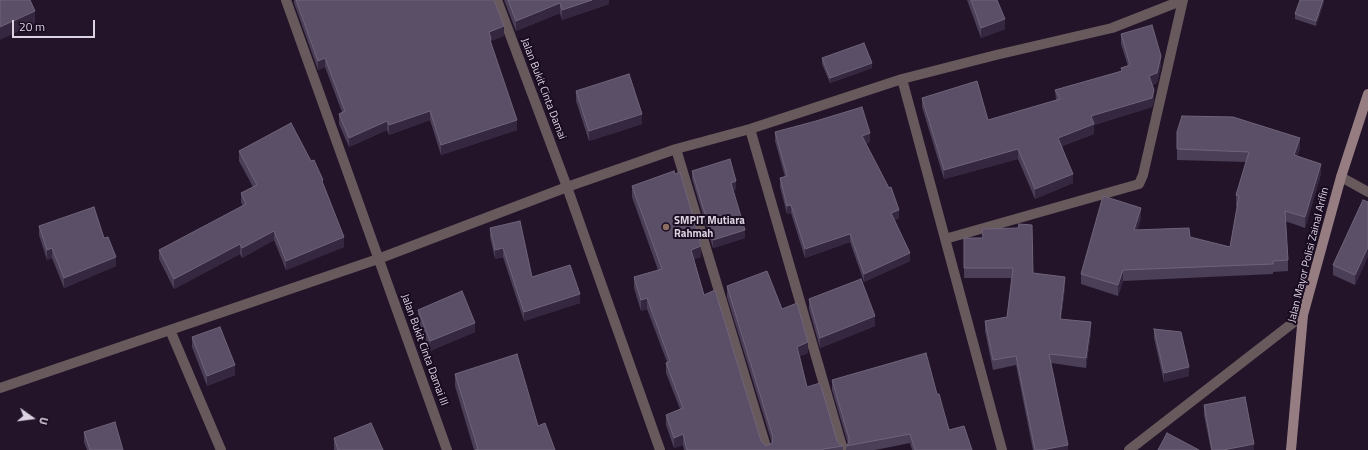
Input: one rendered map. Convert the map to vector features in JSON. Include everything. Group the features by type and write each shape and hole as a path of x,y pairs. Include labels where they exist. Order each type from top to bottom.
{"main road":[{"name":"Jalan Mayor Polisi Zainal Arifin","path":"1291,450 1304,315 1341,177 1368,94"}],"street":[{"name":"Jalan Bukit Cinta Damai III","path":"286,0 447,450"},
{"name":"Jalan Bukit Cinta Damai","path":"497,0 567,187 660,450"},
{"path":"0,388 378,259 567,187 676,149 750,129 902,79 1112,28 1183,0"},
{"path":"945,239 1139,184 1143,175 1183,0"},
{"path":"902,79 1002,450"},
{"path":"750,129 843,450"},
{"path":"676,149 767,450"},
{"path":"1341,177 1368,192"},
{"path":"1129,450 1304,315"},
{"path":"170,330 221,450"}],"building":[{"path":"0,0 30,0 35,11 0,27"},
{"path":"296,0 494,0 504,26 489,32 490,40 517,120 441,145 430,111 389,125 387,121 349,138 339,114 345,111 325,58 318,61"},
{"path":"508,0 592,0 562,10 560,3 516,21"},
{"path":"971,0 997,0 1005,19 981,28"},
{"path":"1300,0 1323,0 1316,21 1295,14"},
{"path":"1152,25 1161,56 1157,73 1149,76 1154,90 1152,98 1091,116 1094,124 1058,138 1073,174 1035,189 1018,149 944,170 922,98 977,81 988,120 1060,99 1055,90 1122,71 1121,68 1130,65 1121,34"},
{"path":"864,43 872,63 830,78 822,58"},
{"path":"629,74 642,114 589,131 576,91"},
{"path":"862,107 870,133 862,136 889,188 891,187 899,210 891,213 910,253 864,274 850,234 805,249 791,205 787,206 780,178 787,176 775,132"},
{"path":"1182,116 1233,117 1300,138 1294,155 1321,164 1305,217 1285,211 1288,260 1273,261 1273,264 1123,270 1118,285 1081,274 1103,196 1141,208 1134,230 1189,228 1190,237 1230,247 1239,196 1236,195 1249,152 1177,149 1177,132"},
{"path":"291,123 311,161 314,160 344,237 286,261 274,231 242,248 240,244 174,279 159,250 246,204 241,193 257,185 239,151"},
{"path":"730,159 736,181 731,183 745,230 713,240 692,171"},
{"path":"674,171 675,174 680,172 700,241 701,246 691,250 704,295 715,290 761,441 766,446 772,443 773,437 727,286 767,271 782,309 797,303 808,342 797,347 807,387 820,383 837,441 843,446 823,450 687,450 683,434 674,438 666,415 683,408 666,363 670,361 647,298 641,300 634,277 662,269 632,186"},
{"path":"1363,200 1368,202 1368,247 1355,275 1333,265"},
{"path":"94,207 104,238 108,237 116,257 64,278 52,248 47,250 39,226"},
{"path":"520,221 532,277 570,265 580,294 524,312 503,248 495,250 490,228"},
{"path":"1019,224 1032,225 1033,273 1065,277 1060,319 1091,322 1086,358 1049,354 1068,445 1042,450 1035,450 1016,356 993,360 985,321 1007,317 1013,268 964,268 964,238 983,238 982,229 1018,228"},
{"path":"861,279 875,316 820,338 809,299"},
{"path":"462,291 475,323 430,341 418,310"},
{"path":"220,327 235,365 207,376 192,337"},
{"path":"1154,329 1181,332 1189,367 1164,373"},
{"path":"926,353 949,430 964,426 972,450 915,450 910,434 846,446 849,442 849,438 832,380"},
{"path":"517,354 538,426 545,423 555,450 475,450 478,449 455,374"},
{"path":"1245,397 1254,444 1223,450 1212,450 1204,405"},
{"path":"115,422 123,450 90,450 84,432"},
{"path":"371,423 383,450 338,450 334,438"},
{"path":"1167,433 1199,450 1158,450"}],"place":[{"name":"SMPIT Mutiara Rahmah","path":"666,227"}]}
